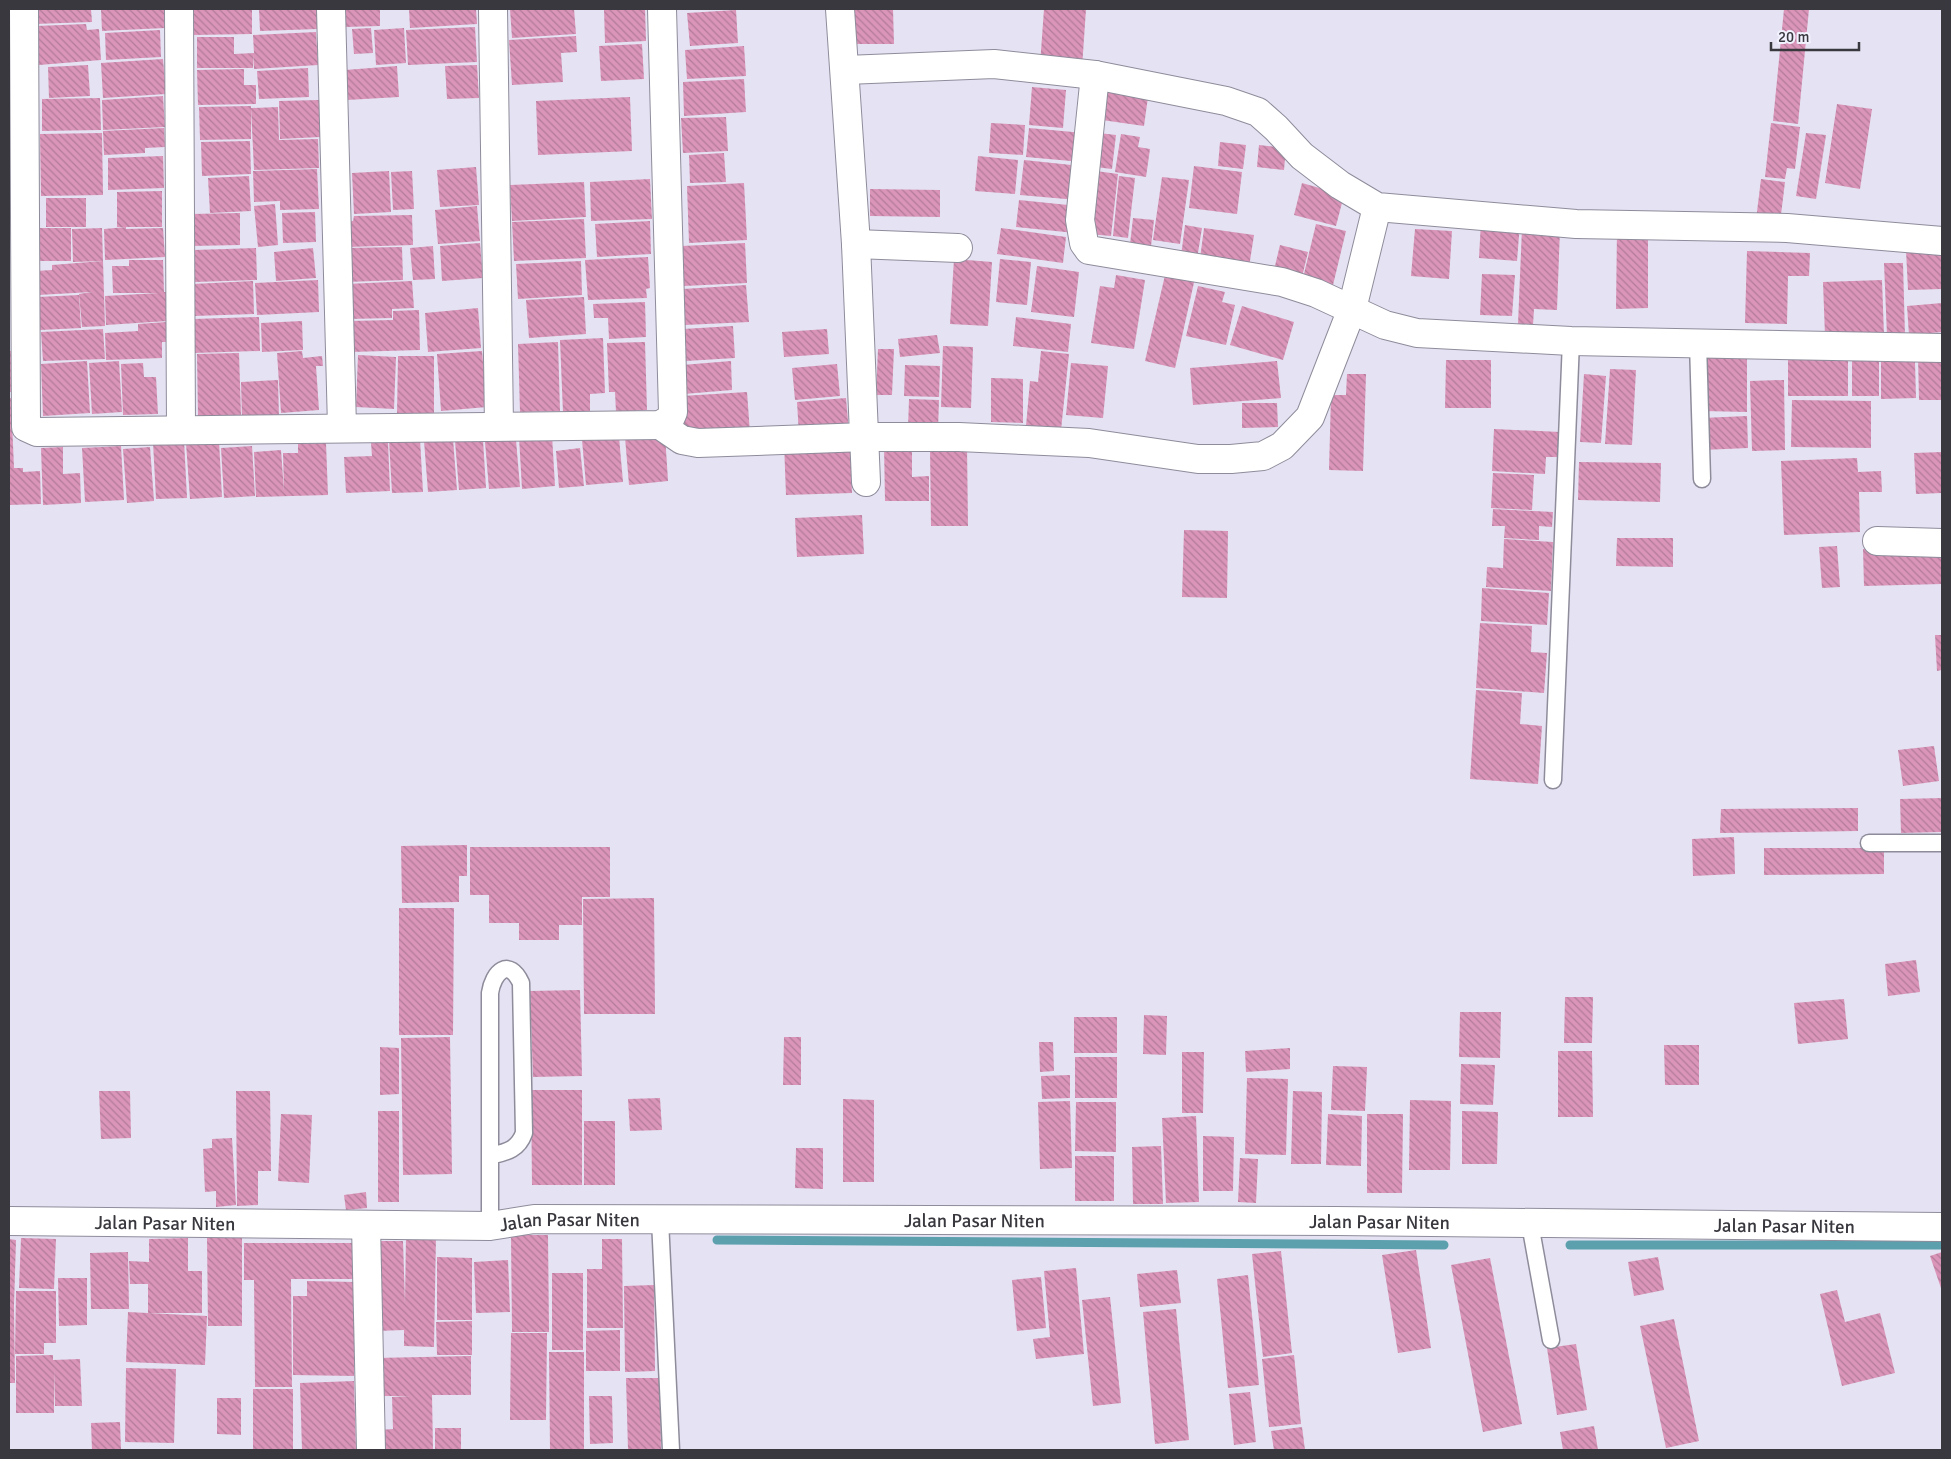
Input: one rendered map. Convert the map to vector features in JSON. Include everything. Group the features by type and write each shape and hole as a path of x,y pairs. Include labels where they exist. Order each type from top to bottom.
{"street":[{"path":"24,9 26,427 37,432 342,427 660,425 670,419 672,412 662,9"},
{"path":"179,9 181,429"},
{"path":"331,9 342,427"},
{"path":"493,9 499,426"},
{"path":"840,9 846,70 856,244 866,436 866,482"},
{"path":"846,70 994,64 1095,74 1226,101 1258,112 1302,156 1340,185 1377,207 1576,224 1787,228 1942,241"},
{"path":"1095,74 1080,220 1084,244 1090,250 1282,282 1316,293 1385,326 1417,333 1571,341 1942,348"},
{"path":"660,425 682,440 698,442 866,436 959,437 1089,443 1198,459 1231,459 1263,456 1282,446 1310,417 1352,310 1377,207"},
{"path":"856,244 958,248"},
{"path":"1877,541 1942,543"},
{"name":"Jalan Pasar Niten","path":"9,1221 490,1226 534,1219 1326,1221 1942,1228"},
{"path":"366,1225 371,1450"}],"lane":[{"path":"1553,780 1571,341"},
{"path":"1698,343 1702,478"},
{"path":"1869,843 1942,843"},
{"path":"490,1156 512,1151 521,1142 524,1132 521,983 515,971 510,969 494,976 490,993 490,1156 490,1226"},
{"path":"660,1220 671,1450"},
{"path":"1530,1224 1551,1340"}],"building":[{"path":"33,9 91,9 92,22 34,24"},
{"path":"101,9 164,9 165,28 102,31"},
{"path":"193,9 252,9 252,34 193,35"},
{"path":"259,9 317,9 318,29 260,31"},
{"path":"344,9 380,9 380,26 345,27"},
{"path":"409,9 476,9 477,24 410,28"},
{"path":"510,9 574,9 576,34 512,38"},
{"path":"604,9 645,9 646,41 605,43"},
{"path":"846,9 893,9 894,44 847,44"},
{"path":"1044,9 1086,9 1082,68 1040,65"},
{"path":"1784,9 1809,9 1798,124 1773,121"},
{"path":"736,10 738,43 690,46 687,13"},
{"path":"86,24 87,30 99,29 101,60 39,65 36,26"},
{"path":"475,27 477,62 408,65 406,30"},
{"path":"371,28 373,53 354,54 352,29"},
{"path":"404,28 406,63 376,65 374,30"},
{"path":"160,30 161,57 106,60 105,33"},
{"path":"316,32 318,65 254,69 254,55 253,68 197,68 197,37 234,37 234,54 254,53 253,35"},
{"path":"576,36 577,52 561,53 563,82 512,85 509,40"},
{"path":"642,44 644,79 601,81 599,46"},
{"path":"744,46 746,76 687,79 685,50"},
{"path":"163,59 166,94 103,98 101,63"},
{"path":"88,65 90,96 49,98 48,67"},
{"path":"477,65 479,98 447,99 445,66"},
{"path":"397,66 399,97 347,100 345,70"},
{"path":"308,68 309,97 259,99 257,71"},
{"path":"244,69 244,85 256,85 256,104 198,105 197,70"},
{"path":"744,79 746,112 684,116 683,82"},
{"path":"1032,87 1066,90 1063,128 1029,125"},
{"path":"1105,91 1148,97 1144,126 1102,120"},
{"path":"163,96 165,127 103,130 102,100"},
{"path":"630,97 632,151 538,155 536,101"},
{"path":"100,98 101,130 42,131 42,99"},
{"path":"319,100 320,137 280,139 279,101"},
{"path":"1837,104 1872,109 1860,189 1825,183"},
{"path":"251,106 251,139 200,140 199,107"},
{"path":"278,107 279,140 318,139 319,168 254,170 251,108"},
{"path":"726,117 728,151 683,153 681,118"},
{"path":"991,123 1025,125 1023,155 989,153"},
{"path":"1771,123 1800,127 1795,169 1787,168 1785,179 1765,177"},
{"path":"164,128 165,147 145,148 145,153 104,155 103,131"},
{"path":"1029,128 1084,133 1082,162 1026,157"},
{"path":"102,133 103,195 41,196 40,134"},
{"path":"1099,133 1116,135 1112,169 1095,167"},
{"path":"1806,133 1826,135 1816,199 1796,196"},
{"path":"1121,134 1140,137 1138,147 1150,149 1146,177 1115,172"},
{"path":"250,141 251,174 202,176 201,142"},
{"path":"1220,142 1246,145 1243,169 1218,166"},
{"path":"1259,145 1286,148 1284,170 1257,167"},
{"path":"724,153 726,182 690,183 689,155"},
{"path":"163,156 164,188 108,190 108,158"},
{"path":"978,156 1018,160 1015,194 975,191"},
{"path":"1024,160 1081,166 1077,200 1020,195"},
{"path":"1194,166 1242,172 1237,214 1189,208"},
{"path":"476,167 479,205 440,207 437,170"},
{"path":"317,169 319,209 280,210 280,201 254,202 253,171"},
{"path":"389,171 391,212 354,214 352,173"},
{"path":"412,171 414,209 393,210 391,172"},
{"path":"1096,171 1118,174 1111,236 1089,234"},
{"path":"249,176 251,211 210,213 208,178"},
{"path":"1119,176 1135,178 1128,238 1113,236"},
{"path":"1162,177 1189,180 1180,244 1153,240"},
{"path":"650,179 652,219 591,221 590,182"},
{"path":"1761,179 1785,182 1780,223 1756,220"},
{"path":"584,182 586,217 512,221 510,185"},
{"path":"744,183 747,240 689,243 687,186"},
{"path":"1302,183 1344,195 1336,226 1294,215"},
{"path":"870,189 940,190 940,217 870,216"},
{"path":"162,191 162,227 117,227 117,192"},
{"path":"46,198 86,198 86,227 46,227"},
{"path":"1019,200 1078,206 1075,233 1016,227"},
{"path":"275,204 278,245 258,247 254,206"},
{"path":"477,206 480,241 438,244 435,210"},
{"path":"315,212 316,242 283,243 282,213"},
{"path":"240,213 240,245 192,246 191,214"},
{"path":"412,215 413,245 347,247 346,221 353,221 354,216"},
{"path":"1133,218 1154,220 1150,255 1129,253"},
{"path":"584,219 586,258 514,261 512,222"},
{"path":"650,221 651,254 597,257 595,224"},
{"path":"1481,221 1520,223 1517,261 1479,258"},
{"path":"1316,224 1346,231 1333,285 1303,278"},
{"path":"1185,225 1202,228 1197,259 1181,256"},
{"path":"126,227 126,229 163,228 165,257 105,260 104,229"},
{"path":"37,228 71,228 71,261 37,261"},
{"path":"102,228 103,261 73,262 72,229"},
{"path":"1001,228 1066,237 1063,263 997,254"},
{"path":"1204,228 1254,235 1249,267 1200,259"},
{"path":"1522,228 1560,229 1557,310 1534,309 1533,325 1518,324"},
{"path":"1415,229 1452,231 1449,279 1411,276"},
{"path":"1617,230 1648,230 1648,308 1616,309"},
{"path":"480,243 483,278 442,281 440,246"},
{"path":"745,243 747,283 684,286 682,246"},
{"path":"1280,245 1308,252 1302,277 1274,270"},
{"path":"433,246 435,279 413,280 410,248"},
{"path":"402,247 403,280 346,282 345,248"},
{"path":"256,248 257,280 195,282 194,250"},
{"path":"313,248 316,278 276,281 274,252"},
{"path":"1942,249 1942,289 1908,290 1906,250"},
{"path":"1747,251 1810,253 1809,276 1788,276 1787,324 1745,323"},
{"path":"648,257 650,288 646,289 647,298 588,300 585,260"},
{"path":"954,259 992,262 988,326 950,324"},
{"path":"1000,259 1031,262 1027,305 996,302"},
{"path":"129,260 163,260 164,292 166,292 168,321 106,325 105,296 159,293 113,293 112,266 129,266"},
{"path":"103,261 105,326 82,327 79,294 92,292 38,295 36,271 52,270 52,265"},
{"path":"581,261 582,295 518,299 516,264"},
{"path":"1884,263 1903,263 1905,336 1887,336"},
{"path":"1037,266 1079,272 1074,317 1031,312"},
{"path":"1166,271 1195,278 1175,368 1145,361"},
{"path":"1482,274 1515,275 1512,316 1480,315"},
{"path":"1116,275 1145,280 1134,349 1091,343 1100,286 1114,288"},
{"path":"318,280 319,312 257,315 255,283"},
{"path":"1882,280 1884,335 1825,336 1823,282"},
{"path":"253,281 254,314 194,316 193,284"},
{"path":"412,281 414,308 392,309 392,318 349,319 347,284"},
{"path":"746,285 749,322 685,325 683,289"},
{"path":"1198,286 1225,292 1222,302 1235,305 1226,345 1186,336"},
{"path":"79,295 81,328 40,330 38,297"},
{"path":"584,297 586,334 529,338 526,300"},
{"path":"645,302 646,337 609,339 608,318 594,318 593,304"},
{"path":"1942,303 1942,332 1909,335 1907,306"},
{"path":"1242,306 1294,322 1283,360 1230,345"},
{"path":"478,308 481,348 428,352 425,313"},
{"path":"419,310 420,350 351,352 350,321 393,320 393,311"},
{"path":"259,317 260,351 194,353 193,319"},
{"path":"1016,317 1071,324 1068,352 1013,346"},
{"path":"302,321 303,350 262,352 261,323"},
{"path":"167,322 168,342 162,342 162,358 106,360 105,333 138,331 138,324"},
{"path":"733,326 735,358 686,361 683,329"},
{"path":"103,329 105,359 43,361 41,332"},
{"path":"827,329 829,354 784,357 782,332"},
{"path":"937,335 940,353 900,357 898,339"},
{"path":"603,338 605,393 590,394 590,412 563,413 560,340"},
{"path":"558,342 560,411 520,412 518,344"},
{"path":"645,342 647,410 616,412 615,392 609,392 607,343"},
{"path":"943,346 973,347 971,408 941,407"},
{"path":"878,349 894,349 892,395 876,395"},
{"path":"9,351 11,351 12,392 9,392"},
{"path":"302,351 303,358 322,356 323,366 316,366 319,410 281,413 277,353"},
{"path":"482,351 487,407 441,411 437,354"},
{"path":"1041,351 1069,354 1061,430 1026,426 1030,381 1038,382"},
{"path":"239,353 241,415 198,416 197,354"},
{"path":"1703,354 1747,354 1747,412 1703,411"},
{"path":"358,355 396,357 394,409 356,407"},
{"path":"1852,355 1879,355 1879,396 1852,396"},
{"path":"398,356 434,356 434,415 397,415"},
{"path":"1918,356 1942,356 1942,400 1919,400"},
{"path":"1788,357 1848,357 1848,396 1788,396"},
{"path":"1446,360 1491,360 1491,408 1445,408"},
{"path":"87,361 90,413 43,416 41,364"},
{"path":"119,361 122,412 92,414 89,363"},
{"path":"731,361 732,390 684,394 682,365"},
{"path":"1277,361 1281,398 1193,405 1190,368"},
{"path":"1881,362 1915,362 1916,398 1881,399"},
{"path":"143,363 144,377 156,377 158,414 123,415 121,364"},
{"path":"1071,363 1108,366 1103,418 1066,415"},
{"path":"837,364 840,396 795,400 792,368"},
{"path":"905,365 940,366 939,397 904,396"},
{"path":"1610,369 1636,370 1632,445 1605,444"},
{"path":"1347,374 1366,374 1363,471 1329,470 1331,395 1346,395"},
{"path":"1584,374 1606,376 1601,443 1580,442"},
{"path":"991,378 1023,379 1023,423 991,422"},
{"path":"278,380 279,417 242,418 241,382"},
{"path":"1784,380 1785,450 1752,451 1750,381"},
{"path":"747,392 750,433 684,437 682,396"},
{"path":"9,398 11,398 14,468 23,468 23,472 40,471 41,504 9,505"},
{"path":"846,398 849,432 799,435 797,402"},
{"path":"909,399 939,400 938,430 908,429"},
{"path":"1792,400 1871,401 1871,448 1791,447"},
{"path":"1242,403 1277,403 1278,427 1242,428"},
{"path":"1747,416 1748,448 1703,450 1702,418"},
{"path":"1494,429 1560,432 1558,457 1546,457 1545,474 1492,471"},
{"path":"665,434 668,481 629,485 625,437"},
{"path":"552,435 555,486 522,489 519,437"},
{"path":"619,437 623,482 586,485 582,440"},
{"path":"420,439 423,492 392,493 389,440"},
{"path":"453,439 457,490 428,492 424,441"},
{"path":"184,440 187,498 156,499 153,442"},
{"path":"483,440 486,488 459,490 455,441"},
{"path":"516,440 520,487 489,489 485,442"},
{"path":"219,441 222,497 190,499 186,443"},
{"path":"850,441 852,493 786,495 784,443"},
{"path":"388,442 390,491 346,493 344,457 372,456 371,443"},
{"path":"326,443 328,495 256,497 254,452 281,450 284,491 283,453 298,453 298,444"},
{"path":"884,445 912,445 912,477 929,476 929,501 885,501"},
{"path":"121,446 124,500 85,502 82,448"},
{"path":"252,446 255,496 224,498 221,448"},
{"path":"967,446 968,526 931,526 930,447"},
{"path":"63,447 63,474 80,473 81,503 43,505 41,448"},
{"path":"150,447 154,501 127,503 123,449"},
{"path":"580,448 584,486 559,488 556,451"},
{"path":"1942,452 1942,493 1916,494 1914,453"},
{"path":"1857,458 1858,472 1881,471 1882,492 1859,492 1860,532 1784,535 1781,461"},
{"path":"1579,462 1661,463 1660,502 1578,500"},
{"path":"1493,473 1534,475 1532,510 1491,508"},
{"path":"1493,509 1553,512 1552,527 1539,526 1539,540 1504,538 1505,526 1492,526"},
{"path":"862,515 864,554 797,557 795,518"},
{"path":"1184,530 1228,531 1227,598 1182,597"},
{"path":"1617,538 1673,538 1673,567 1616,566"},
{"path":"1504,539 1553,542 1551,591 1486,587 1487,567 1503,568"},
{"path":"1837,546 1840,587 1822,588 1819,547"},
{"path":"1942,547 1942,584 1864,586 1863,549"},
{"path":"1482,588 1549,593 1547,625 1481,621"},
{"path":"1480,623 1532,626 1531,652 1547,653 1544,693 1476,688"},
{"path":"1935,635 1942,635 1942,670 1937,671"},
{"path":"1476,690 1522,693 1520,724 1542,726 1538,784 1470,779"},
{"path":"1934,746 1939,781 1903,786 1898,750"},
{"path":"1942,798 1942,832 1901,833 1900,799"},
{"path":"1858,808 1858,831 1720,833 1721,809"},
{"path":"1734,837 1735,874 1693,876 1692,839"},
{"path":"467,845 467,876 459,876 459,902 402,903 401,846"},
{"path":"470,847 610,847 610,897 582,897 582,925 559,925 559,940 519,940 519,923 489,923 489,895 470,895"},
{"path":"1764,848 1884,848 1884,874 1764,875"},
{"path":"654,898 655,1014 584,1014 583,899"},
{"path":"399,908 454,908 453,1035 399,1035"},
{"path":"1916,960 1920,992 1888,996 1885,964"},
{"path":"580,990 582,1076 533,1077 530,991"},
{"path":"1565,997 1593,997 1592,1043 1564,1043"},
{"path":"1844,999 1848,1039 1798,1044 1794,1003"},
{"path":"1460,1012 1501,1012 1500,1058 1459,1057"},
{"path":"1144,1015 1167,1016 1166,1055 1143,1054"},
{"path":"1074,1017 1117,1017 1117,1053 1074,1053"},
{"path":"450,1037 452,1174 403,1175 401,1038"},
{"path":"784,1037 801,1037 801,1085 783,1085"},
{"path":"1039,1042 1053,1042 1054,1071 1040,1072"},
{"path":"1664,1045 1699,1045 1699,1085 1665,1085"},
{"path":"380,1047 399,1048 399,1094 380,1095"},
{"path":"1290,1048 1290,1069 1246,1072 1245,1051"},
{"path":"1558,1051 1592,1051 1593,1117 1558,1117"},
{"path":"1182,1052 1204,1052 1203,1113 1182,1113"},
{"path":"1075,1057 1117,1057 1117,1098 1075,1098"},
{"path":"1461,1064 1495,1065 1493,1105 1460,1104"},
{"path":"1333,1066 1367,1067 1365,1111 1331,1110"},
{"path":"1070,1075 1070,1098 1042,1099 1041,1076"},
{"path":"1247,1078 1288,1079 1286,1155 1245,1154"},
{"path":"531,1090 582,1090 582,1185 532,1185"},
{"path":"99,1091 130,1091 131,1138 101,1139"},
{"path":"236,1091 270,1091 271,1171 258,1171 258,1205 237,1206"},
{"path":"1293,1091 1322,1092 1321,1164 1291,1164"},
{"path":"660,1098 662,1130 630,1131 628,1099"},
{"path":"843,1099 874,1100 874,1182 843,1182"},
{"path":"1410,1100 1451,1101 1450,1170 1409,1170"},
{"path":"1070,1101 1072,1168 1040,1169 1038,1102"},
{"path":"1076,1102 1116,1102 1116,1152 1075,1151"},
{"path":"378,1111 399,1111 399,1202 378,1202"},
{"path":"1462,1111 1498,1112 1497,1164 1462,1164"},
{"path":"281,1114 312,1115 309,1183 278,1181"},
{"path":"1328,1114 1362,1116 1361,1166 1326,1165"},
{"path":"1367,1114 1403,1114 1402,1193 1367,1193"},
{"path":"1196,1116 1199,1202 1166,1203 1162,1118"},
{"path":"584,1121 615,1121 615,1185 584,1185"},
{"path":"1203,1136 1234,1137 1233,1191 1203,1191"},
{"path":"232,1138 236,1205 216,1207 216,1191 205,1192 203,1149 212,1148 212,1139"},
{"path":"1161,1146 1163,1204 1133,1204 1132,1147"},
{"path":"796,1148 823,1148 823,1189 795,1188"},
{"path":"1075,1156 1114,1156 1114,1201 1075,1201"},
{"path":"1240,1158 1258,1159 1256,1203 1238,1202"},
{"path":"366,1192 367,1208 346,1210 344,1195"},
{"path":"406,1235 436,1236 434,1347 404,1346 404,1330 377,1331 376,1241 403,1241 405,1303"},
{"path":"511,1235 548,1235 549,1332 512,1332"},
{"path":"207,1237 242,1237 242,1326 208,1326"},
{"path":"21,1238 56,1239 54,1289 19,1288"},
{"path":"188,1238 188,1271 202,1271 202,1313 148,1313 148,1284 130,1284 129,1261 149,1262 149,1239"},
{"path":"9,1239 16,1240 14,1306 9,1306"},
{"path":"602,1239 622,1239 623,1328 587,1328 587,1269 602,1269"},
{"path":"244,1243 353,1243 353,1279 291,1279 292,1387 255,1387 254,1280 244,1280"},
{"path":"1416,1250 1431,1348 1398,1353 1382,1255"},
{"path":"1281,1251 1292,1353 1263,1357 1252,1254"},
{"path":"128,1252 129,1309 91,1309 90,1253"},
{"path":"1942,1252 1942,1291 1930,1256"},
{"path":"437,1257 472,1258 472,1320 437,1320"},
{"path":"1658,1257 1664,1290 1634,1296 1628,1262"},
{"path":"1490,1258 1522,1424 1483,1432 1451,1265"},
{"path":"508,1260 510,1312 476,1313 474,1262"},
{"path":"1076,1268 1084,1354 1036,1359 1033,1339 1050,1337 1044,1271"},
{"path":"1177,1270 1181,1303 1140,1307 1137,1274"},
{"path":"552,1273 583,1273 583,1350 552,1350"},
{"path":"1248,1275 1259,1385 1228,1388 1217,1279"},
{"path":"1041,1277 1046,1328 1017,1331 1012,1280"},
{"path":"58,1278 87,1278 87,1325 59,1326"},
{"path":"307,1281 355,1282 354,1376 293,1375 293,1296 307,1296"},
{"path":"654,1285 655,1371 625,1372 624,1286"},
{"path":"1837,1290 1845,1322 1880,1313 1895,1373 1842,1386 1820,1294"},
{"path":"16,1291 56,1291 56,1343 44,1343 44,1354 15,1354"},
{"path":"1110,1297 1121,1403 1093,1406 1082,1300"},
{"path":"9,1306 14,1306 15,1383 9,1383"},
{"path":"1176,1309 1189,1440 1155,1444 1143,1312"},
{"path":"128,1312 207,1316 205,1365 126,1362"},
{"path":"1674,1319 1699,1441 1666,1448 1640,1326"},
{"path":"472,1321 472,1355 437,1355 436,1322"},
{"path":"620,1330 620,1371 586,1371 586,1331"},
{"path":"511,1333 547,1333 546,1420 510,1420"},
{"path":"1576,1344 1587,1410 1557,1415 1547,1348"},
{"path":"549,1352 584,1352 584,1450 550,1450"},
{"path":"53,1355 53,1360 80,1359 82,1406 55,1406 54,1370 54,1413 16,1413 16,1356"},
{"path":"1294,1355 1301,1424 1269,1427 1262,1359"},
{"path":"471,1356 471,1395 432,1395 433,1450 381,1450 380,1430 393,1429 392,1397 410,1396 375,1396 375,1358"},
{"path":"126,1368 176,1369 174,1443 125,1442"},
{"path":"626,1378 660,1378 661,1450 628,1450"},
{"path":"354,1381 356,1450 302,1450 300,1383"},
{"path":"253,1389 293,1389 293,1450 253,1450"},
{"path":"1250,1392 1256,1442 1234,1445 1229,1394"},
{"path":"589,1396 612,1396 613,1443 590,1444"},
{"path":"217,1398 241,1398 241,1435 217,1434"},
{"path":"120,1422 121,1450 92,1450 91,1423"},
{"path":"1594,1426 1598,1450 1563,1450 1560,1432"},
{"path":"1302,1427 1305,1450 1274,1450 1271,1431"},
{"path":"435,1428 461,1428 461,1450 435,1450"}],"waterway":[{"path":"717,1240 1444,1245"},
{"path":"1570,1245 1942,1245"}]}
